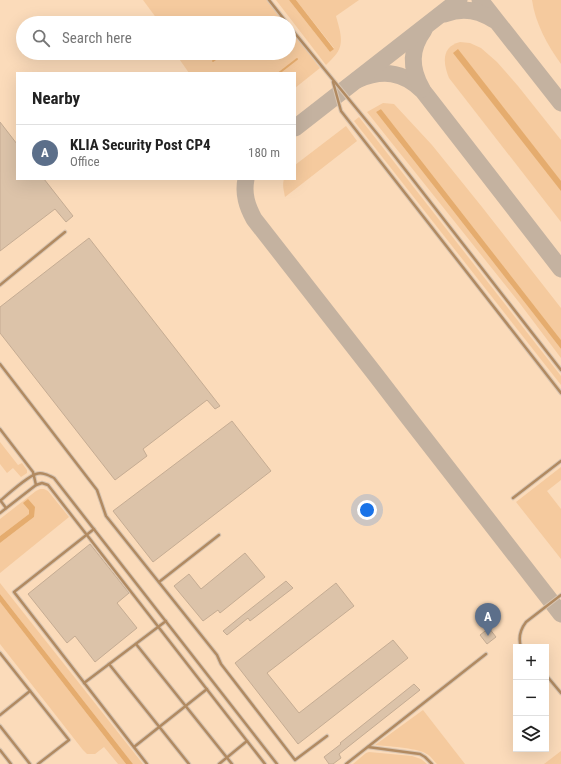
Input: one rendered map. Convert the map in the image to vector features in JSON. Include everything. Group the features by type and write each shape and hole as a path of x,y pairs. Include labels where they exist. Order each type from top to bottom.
{"lane":[{"path":"269,0 282,16"},
{"path":"296,35 379,136 561,370"},
{"path":"332,80 341,111 561,393"},
{"path":"0,285 65,232"},
{"path":"0,364 97,490 106,516 216,655 221,664 295,760 326,736"},
{"path":"0,429 33,472 36,485"},
{"path":"513,498 561,460"},
{"path":"6,508 0,500 34,475 47,474 54,478 278,764"},
{"path":"0,513 36,485 42,483 48,485 265,764"},
{"path":"94,529 14,592 147,764"},
{"path":"159,582 219,535"},
{"path":"520,644 520,631 526,622 561,595"},
{"path":"84,683 166,621"},
{"path":"136,644 232,764"},
{"path":"0,653 68,740 38,764"},
{"path":"346,764 486,654"},
{"path":"109,664 189,764"},
{"path":"549,679 561,693"},
{"path":"134,747 207,689"},
{"path":"0,715 30,691"},
{"path":"0,726 30,764"},
{"path":"219,764 247,741"},
{"path":"367,747 420,754 432,764"},
{"path":"0,750 11,764"}],"shaded area":[{"path":"0,0 561,0 561,764 0,764"},
{"path":"143,0 267,0 280,16 155,16"},
{"path":"276,0 289,0 330,52 334,48 296,0 359,0 336,16 341,35 341,44 337,53 326,65 296,26 296,16 288,16"},
{"path":"289,0 296,0 334,49 330,52"},
{"path":"532,0 561,0 561,64 551,50 539,26"},
{"path":"296,37 320,68 296,87 296,72 188,72 180,60 296,60"},
{"path":"460,42 470,43 481,48 497,62 561,140 561,222 449,78 445,56 449,48"},
{"path":"458,49 561,181 561,191 453,53"},
{"path":"383,103 394,104 432,145 561,308 561,340 381,109 376,112 561,349 561,358 518,301 367,112"},
{"path":"381,109 561,340 561,349 376,112"},
{"path":"359,117 561,376 561,385 354,121"},
{"path":"346,126 357,141 285,197 283,186 284,180 296,180 296,164"},
{"path":"0,442 18,465 22,463 27,470 27,473 21,477 13,468 7,473 0,464"},
{"path":"561,467 561,480 547,491 561,509 561,559 516,502"},
{"path":"40,489 48,491 69,517 0,573 0,543 34,517 29,510 29,514 0,536 0,519"},
{"path":"28,499 35,507 34,517 0,543 0,536 29,514 29,510 23,503"},
{"path":"0,583 143,764 133,764 0,594"},
{"path":"0,594 133,764 126,764 0,602"},
{"path":"0,602 126,764 118,764 104,747 95,754 87,754 0,644"},
{"path":"423,710 465,764 437,764 428,755 421,751 375,745"},
{"path":"561,751 561,764 544,764"},
{"path":"369,752 412,756 421,759 427,764 353,764"}],"building":[{"path":"0,122 16,143 16,180 45,180 73,216 66,222 55,209 0,251"},
{"path":"89,238 220,406 215,409 207,400 143,449 147,456 115,480 0,333 0,307"},
{"path":"232,421 271,471 153,562 113,511"},
{"path":"90,544 129,593 117,603 137,628 95,662 75,636 67,643 28,594"},
{"path":"245,553 265,577 220,613 218,610 203,621 174,586 189,574 201,589"},
{"path":"286,581 293,588 250,621 248,618 227,635 223,631 244,614"},
{"path":"336,583 354,606 267,673 299,713 393,640 408,658 298,744 235,663"},
{"path":"489,628 496,637 487,644 480,635"},
{"path":"414,684 420,690 339,754 341,758 333,764 329,764 324,757"}],"waterway":[{"path":"280,72 296,60"}],"taxiway":[{"path":"296,127 459,0"},
{"path":"480,0 561,103"},
{"path":"445,14 464,10 476,12 494,20"},
{"path":"422,89 415,74 413,59 416,44 424,30"},
{"path":"357,80 375,74 392,74 408,79 423,91 561,269"},
{"path":"246,180 246,200 254,219 561,614"}],"place":[{"name":"KLIA Security Post CP4","path":"488,636"}]}
